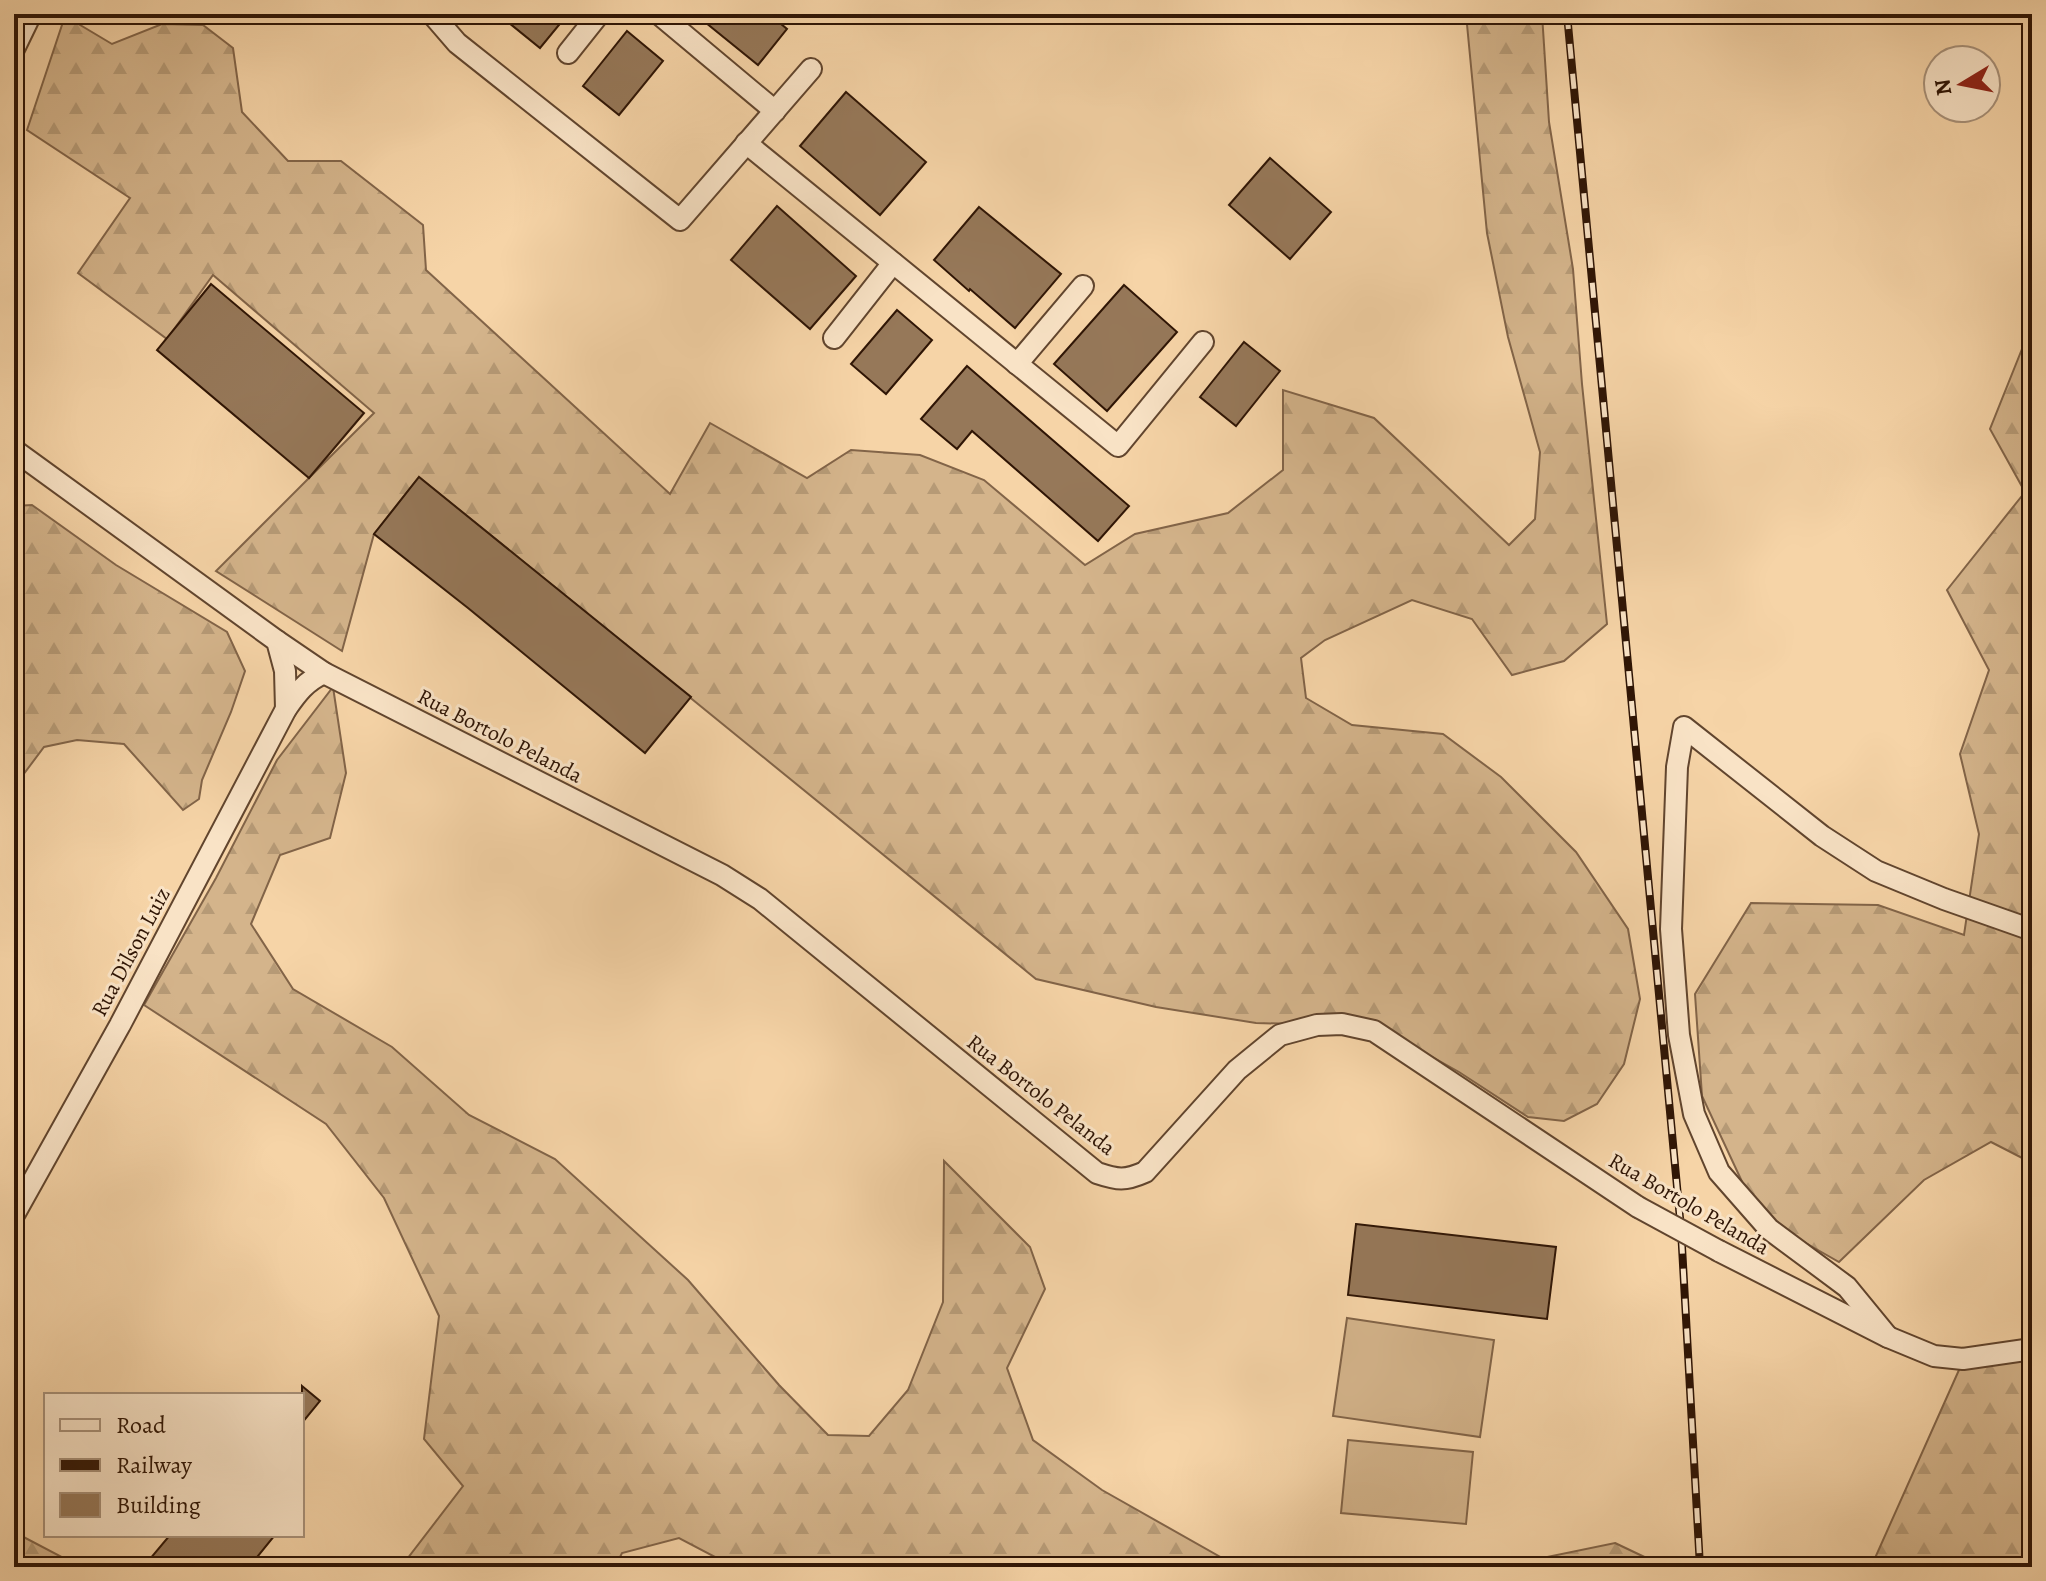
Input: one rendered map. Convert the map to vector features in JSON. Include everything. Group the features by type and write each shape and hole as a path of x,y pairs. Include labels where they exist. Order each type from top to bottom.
{"street":[{"path":"14,49 31,14"},
{"path":"432,14 457,43 680,220 811,69"},
{"path":"568,53 599,14"},
{"path":"659,14 775,111"},
{"path":"746,143 1118,446 1203,342"},
{"path":"834,338 893,263"},
{"path":"1017,364 1083,286"},
{"name":"Rua Bortolo Pelanda","path":"14,450 324,673 722,875 760,899 1097,1173 1128,1180 1145,1172 1237,1070 1280,1035 1317,1025 1342,1024 1374,1031 1638,1207 1888,1337 1934,1356 1963,1359 2032,1349"},
{"path":"277,641 285,671 286,709"},
{"name":"Rua Dilson Luiz","path":"14,1215 120,1025 286,709 305,684 324,673"},
{"path":"1888,1337 1847,1287 1769,1229 1719,1172 1694,1114 1679,1035 1671,929 1677,767 1684,727 1822,836 1876,871 2032,930"}],"green space":[{"path":"1466,14 1542,14 1549,122 1573,269 1607,624 1564,661 1512,675 1472,619 1412,600 1325,640 1301,658 1306,698 1352,725 1443,734 1501,777 1576,852 1628,929 1640,999 1624,1064 1597,1104 1564,1121 1528,1117 1459,1072 1377,1026 1256,1023 1156,1007 1036,979 419,477 374,534 342,651 216,571 374,413 213,275 167,339 78,273 130,198 27,130 65,16 112,44 162,24 203,25 233,48 242,112 288,161 341,161 423,225 426,270 670,494 710,423 807,478 851,450 920,455 984,480 1085,565 1135,534 1228,513 1283,470 1283,390 1374,418 1509,545 1535,519 1540,452 1508,337 1487,233"},
{"path":"2032,324 2032,1163 1991,1142 1924,1180 1839,1262 1802,1241 1752,1203 1702,1096 1695,994 1751,903 1878,905 1964,935 1979,834 1960,754 1989,670 1947,590 2025,492 1990,429"},
{"path":"32,505 116,565 227,632 245,671 202,780 199,799 183,810 124,744 77,740 44,747 14,787 14,506"},
{"path":"333,687 346,773 330,838 280,855 251,924 293,989 392,1047 469,1115 555,1159 688,1280 779,1385 828,1435 869,1436 908,1390 943,1302 944,1161 1030,1247 1045,1289 1007,1368 1033,1440 1102,1490 1238,1567 734,1567 679,1538 622,1553 615,1567 401,1567 463,1486 424,1439 439,1316 384,1198 326,1124 144,1005 216,878 277,760"},
{"path":"1347,1318 1494,1340 1480,1437 1333,1416"},
{"path":"2032,1352 2032,1567 1871,1567 1963,1361"},
{"path":"1348,1440 1473,1452 1466,1524 1341,1513"},
{"path":"14,1532 79,1566 79,1567 14,1567"},
{"path":"1615,1543 1655,1562 1655,1567 1514,1567 1523,1562"}],"building":[{"path":"498,14 568,14 540,48"},
{"path":"695,14 769,14 787,29 758,65"},
{"path":"627,31 663,61 619,115 583,86"},
{"path":"846,92 926,162 880,215 800,146"},
{"path":"1270,158 1331,212 1290,259 1229,205"},
{"path":"777,206 856,276 810,329 731,260"},
{"path":"979,207 1061,274 1015,328 934,260"},
{"path":"211,284 364,413 309,478 157,350"},
{"path":"1124,285 1177,332 1107,411 1054,364"},
{"path":"897,310 932,340 886,394 851,364"},
{"path":"1244,342 1280,371 1236,426 1200,397"},
{"path":"967,366 1129,506 1098,541 972,431 957,449 921,419"},
{"path":"419,477 691,697 645,753 374,534"},
{"path":"1356,1224 1556,1247 1547,1319 1348,1295"},
{"path":"302,1386 320,1401 304,1421 304,1393"},
{"path":"168,1537 273,1537 249,1567 158,1567 149,1560"}],"railway":[{"path":"1567,14 1681,1229 1700,1567"}]}
